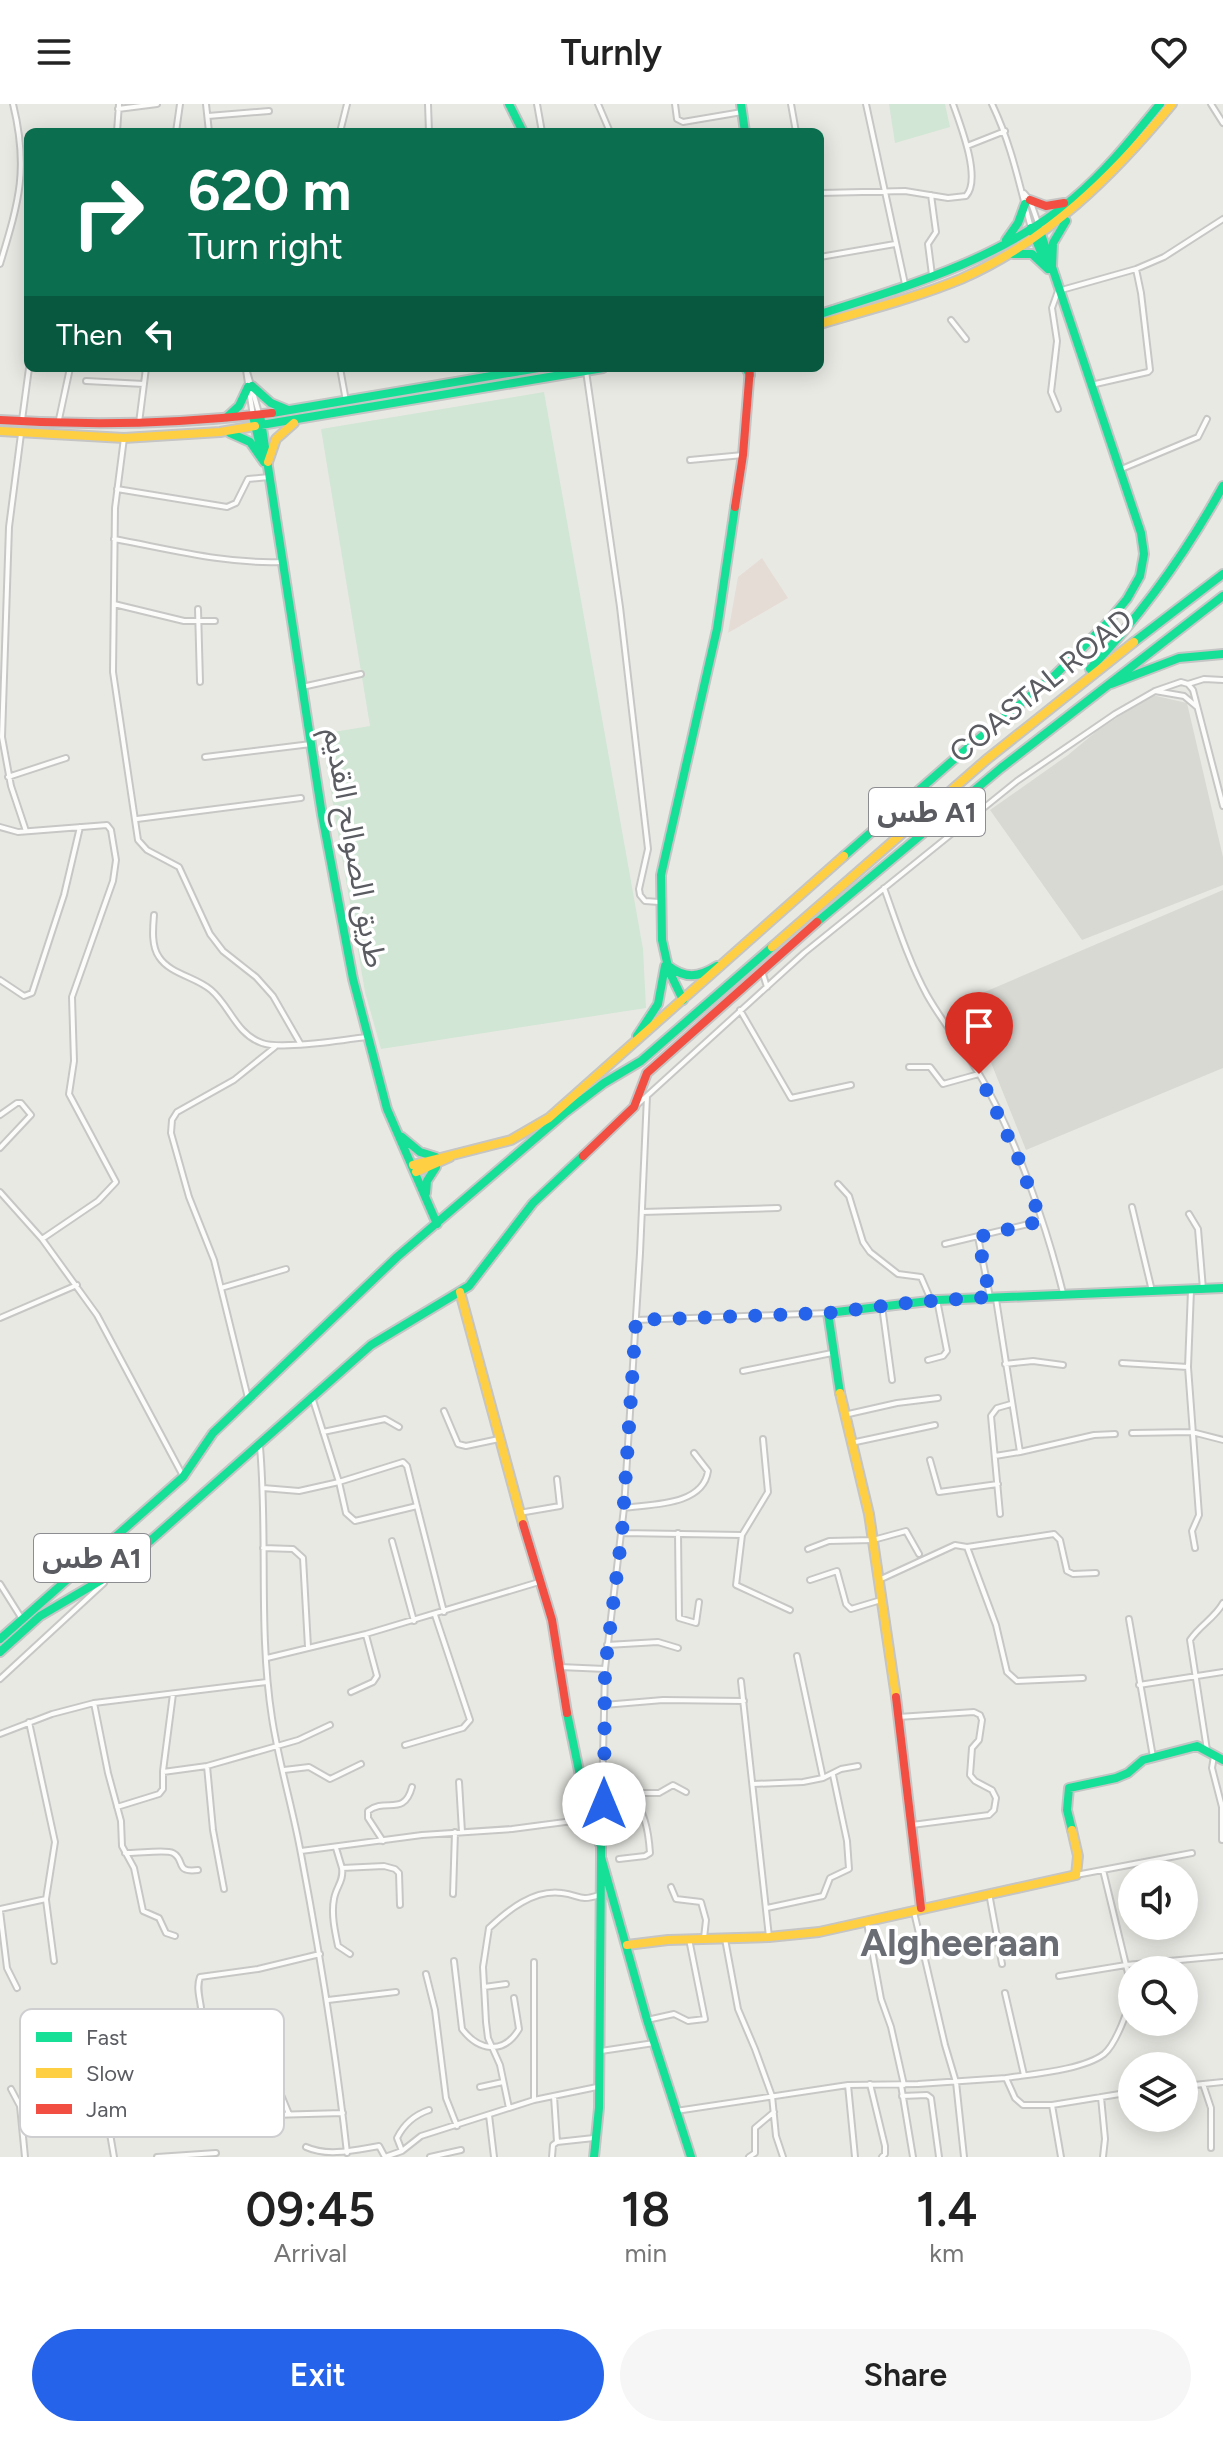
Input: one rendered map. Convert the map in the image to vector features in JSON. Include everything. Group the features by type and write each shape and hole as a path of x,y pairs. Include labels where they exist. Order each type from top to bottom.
{"main road":[{"path":"509,104 521,128"},
{"path":"824,323 928,291 1004,257 1038,236 1126,160 1172,104"},
{"path":"1051,271 1057,234 1076,202 1157,105"},
{"path":"742,108 744,128"},
{"path":"995,250 1014,231 1026,199 1052,207 1076,202"},
{"path":"824,313 905,287 995,250 1076,202"},
{"path":"414,1168 511,1140 561,1108 1070,660 1125,600 1139,576 1144,553 1141,533 1034,226"},
{"path":"1004,257 1027,253 1037,257 1051,271"},
{"path":"0,420 139,425 224,420 509,372"},
{"path":"0,431 124,438 220,432 579,372"},
{"path":"683,1000 665,963 659,902 667,839 701,707 717,629 743,455 750,372"},
{"path":"224,420 239,406 250,386 271,403 291,410"},
{"name":"طريق الصوالح القديم","path":"256,416 353,979 387,1109 437,1224"},
{"path":"267,468 271,449 280,432 299,420"},
{"path":"220,432 245,438 267,468"},
{"path":"1068,692 1160,590 1195,537 1223,486"},
{"name":"COASTAL ROAD","path":"183,1477 213,1433 397,1257 566,1112 604,1083 641,1061 1068,692 1223,574"},
{"name":"COASTAL ROAD","path":"634,1107 647,1073 762,971 967,794 1099,688 1223,596"},
{"path":"1099,688 1170,660 1193,654 1223,654"},
{"path":"665,963 679,975 689,978 704,974 737,953"},
{"path":"754,962 762,971"},
{"path":"629,1048 658,1004 665,963"},
{"path":"115,1572 371,1345 473,1282 533,1203 634,1107"},
{"path":"397,1132 420,1152 437,1161"},
{"path":"425,1194 427,1181 437,1161"},
{"path":"918,1909 912,1825 891,1654 863,1486 832,1353 828,1313 993,1296 1223,1288"},
{"path":"460,1292 519,1513 542,1581 571,1740 589,1819 601,1846 600,2051 594,2157"},
{"name":"طس A1","path":"1,1637 183,1477"},
{"name":"طس A1","path":"0,1652 40,1616 115,1572"},
{"path":"627,1945 819,1932 1076,1875 1079,1864 1066,1806 1067,1791 1075,1786 1116,1778 1153,1757 1199,1746 1215,1755"},
{"path":"601,1857 647,2020 691,2157"}],"street":[{"path":"0,264 21,191 23,160 13,104"},
{"path":"117,128 118,106 157,104"},
{"path":"176,128 178,104"},
{"path":"206,104 209,128"},
{"path":"341,128 347,104"},
{"path":"428,104 429,128"},
{"path":"537,104 541,128"},
{"path":"598,104 608,128"},
{"path":"675,104 677,119 681,122 742,108"},
{"path":"791,104 795,128"},
{"path":"866,104 905,287"},
{"path":"824,193 884,190 962,197 970,192 973,181 967,146 953,104"},
{"path":"992,104 1005,131 1034,226"},
{"path":"1211,104 1223,123"},
{"path":"208,116 269,111"},
{"path":"967,146 1005,131"},
{"path":"931,195 936,232 928,244 932,277"},
{"path":"1058,409 1051,392 1057,341 1052,308 1058,291 1136,269 1164,257 1223,219"},
{"path":"824,256 895,244"},
{"path":"1091,385 1150,370 1136,269"},
{"path":"951,320 966,339"},
{"path":"21,422 28,372"},
{"path":"58,424 69,372"},
{"path":"139,425 146,372"},
{"path":"341,372 346,401"},
{"path":"597,372 648,849 639,889 645,901 659,902"},
{"path":"86,381 144,384"},
{"name":"طريق الصوالح القديم","path":"250,386 256,416"},
{"path":"1119,470 1198,437 1207,419"},
{"path":"21,433 9,527 2,724 8,777 26,831"},
{"path":"124,438 114,539 115,694 139,843 179,867 210,934 223,951 256,977 273,996 300,1043"},
{"path":"690,460 743,455"},
{"path":"117,489 227,507 236,503 246,480 267,468"},
{"path":"114,539 220,558 283,561"},
{"path":"114,604 168,618 215,621"},
{"path":"198,609 200,682"},
{"path":"302,687 361,674"},
{"path":"634,1107 767,987 1017,781 1115,714 1155,691 1175,683 1223,680"},
{"path":"1188,684 1196,696 1223,806"},
{"path":"1155,691 1184,696 1196,705 1200,713"},
{"path":"205,757 311,744"},
{"path":"8,777 66,758"},
{"path":"137,819 301,798"},
{"path":"0,827 18,832 109,826 116,860 108,899 72,997 74,1061 69,1094 116,1182 98,1201 42,1239"},
{"path":"0,980 24,996 32,993 53,931 80,827"},
{"path":"884,888 928,996 979,1074 1019,1160 1063,1294"},
{"path":"154,915 154,942 158,957 211,990 246,1034 262,1044 275,1047 366,1037"},
{"path":"762,971 767,987"},
{"path":"740,1010 789,1096 797,1098 851,1085"},
{"path":"248,1399 214,1260 189,1197 171,1133 172,1120 177,1112 189,1103 221,1089 275,1047"},
{"path":"909,1067 930,1067 943,1084 979,1074"},
{"path":"601,1846 605,1669 624,1508 647,1096"},
{"path":"0,1115 17,1103 21,1103 31,1115 0,1148"},
{"path":"838,1184 849,1196 867,1249 898,1274 921,1277 934,1300 947,1351 943,1356 928,1360"},
{"path":"0,1192 42,1239 97,1315 183,1477"},
{"path":"1132,1207 1152,1291"},
{"path":"642,1212 778,1208"},
{"path":"1189,1214 1198,1229 1203,1289"},
{"path":"945,1244 1041,1221"},
{"path":"978,1237 993,1296 1020,1452"},
{"path":"221,1288 286,1269"},
{"path":"0,1318 77,1285"},
{"path":"1191,1290 1188,1367 1199,1515 1192,1531 1195,1548"},
{"path":"882,1306 892,1380"},
{"path":"636,1320 828,1313"},
{"path":"743,1371 832,1353"},
{"path":"1005,1364 1033,1361 1063,1365"},
{"path":"1122,1363 1188,1367"},
{"path":"312,1398 346,1513 352,1520 417,1506"},
{"path":"844,1415 938,1398"},
{"path":"1000,1514 992,1411 1011,1404"},
{"path":"444,1411 458,1444 466,1446 499,1439"},
{"path":"323,1432 385,1419 399,1427"},
{"path":"851,1443 935,1425"},
{"path":"1132,1433 1192,1432 1223,1440"},
{"path":"995,1456 1094,1435 1115,1434"},
{"path":"763,1439 768,1492 742,1535 736,1585 790,1610"},
{"path":"260,1444 267,1682 320,1954 351,2154"},
{"path":"624,1508 666,1502 696,1492 703,1486 708,1471 694,1453"},
{"path":"930,1460 939,1492 998,1484"},
{"path":"263,1488 299,1491 403,1462 407,1466 444,1612"},
{"path":"519,1513 560,1506 557,1479"},
{"path":"808,1549 829,1541 873,1540 907,1531 919,1554"},
{"path":"622,1533 742,1535"},
{"path":"678,1533 679,1618 696,1623 699,1602"},
{"path":"879,1580 955,1545 967,1547 1054,1534 1060,1540 1067,1571 1073,1574 1096,1573"},
{"path":"392,1541 414,1621"},
{"path":"967,1547 996,1625 1008,1674 1017,1681 1083,1678"},
{"path":"263,1548 293,1549 303,1558 308,1647"},
{"path":"810,1580 835,1569 846,1604 851,1609 881,1600"},
{"path":"0,1679 115,1572"},
{"path":"266,1658 414,1621 542,1581"},
{"path":"0,1584 22,1619"},
{"path":"1222,1840 1222,1807 1212,1768 1215,1755 1195,1677 1190,1640 1199,1628 1217,1614 1223,1603"},
{"path":"405,1745 463,1728 470,1720 435,1615"},
{"path":"1129,1619 1153,1757"},
{"path":"351,1692 373,1682 377,1676 366,1634"},
{"path":"607,1645 658,1642 678,1648"},
{"path":"797,1656 823,1778"},
{"path":"560,1667 605,1669"},
{"path":"1139,1685 1223,1672"},
{"path":"741,1681 769,1937"},
{"path":"0,1734 94,1703 267,1682"},
{"path":"117,1807 159,1794 163,1789 173,1694"},
{"path":"604,1705 663,1700 744,1701"},
{"path":"94,1703 125,1853 134,1868 143,1911 159,1918 166,1933 175,1936"},
{"path":"898,1717 977,1713 982,1720 979,1740 972,1748 970,1775 992,1790 996,1798 994,1810 989,1815 912,1825"},
{"path":"29,1722 55,1842 46,1899 54,1961"},
{"path":"163,1772 207,1766 311,1735 330,1725"},
{"path":"284,1770 305,1766 330,1779 361,1764"},
{"path":"207,1766 213,1830 224,1889"},
{"path":"753,1784 803,1782 858,1766"},
{"path":"767,1908 823,1896 830,1878 849,1869 847,1841 833,1775"},
{"path":"459,1782 462,1832"},
{"path":"604,1793 659,1793 673,1785 686,1792"},
{"path":"383,1841 368,1818 368,1811 375,1806 405,1803 412,1787"},
{"path":"604,1804 635,1803 643,1814 650,1853 619,1859"},
{"path":"301,1851 589,1819"},
{"path":"453,1894 455,1832"},
{"path":"336,1848 343,1878 334,1896 333,1910 338,1946 350,1954"},
{"path":"125,1853 171,1852 182,1868 198,1870"},
{"path":"1076,1875 1192,1853"},
{"path":"342,1868 384,1866 395,1869 399,1873 400,1905"},
{"path":"1103,1870 1124,1956"},
{"path":"671,1887 676,1899 701,1902 706,1920 704,1938"},
{"path":"509,2108 488,2038 483,1967 490,1926 517,1905 535,1896 561,1892 585,1900 601,1894"},
{"path":"989,1893 1002,1964"},
{"path":"17,1988 7,1968 0,1910 46,1899"},
{"path":"918,1909 945,2045 956,2082 964,2157"},
{"path":"866,1920 881,1999 891,2027 913,2157"},
{"path":"647,2020 674,2014 688,2021 705,2019 689,1939"},
{"path":"725,1939 738,2009 772,2096 778,2145 783,2157"},
{"path":"202,2009 197,1985 200,1977 258,1969 320,1954"},
{"path":"1198,1958 1223,1956"},
{"path":"454,1961 462,2029 482,2046 493,2048 509,2041 519,2029 514,1998"},
{"path":"534,1962 534,2100"},
{"path":"1059,1976 1118,1966"},
{"path":"426,1974 435,2010 446,2098 457,2126"},
{"path":"484,1988 506,1984"},
{"path":"328,2000 396,1992"},
{"path":"1005,1993 1024,2075"},
{"path":"676,2111 848,2085 956,2082 1024,2075 1095,2059 1108,2051 1118,2029"},
{"path":"600,2051 654,2043"},
{"path":"1006,2078 1018,2103 1032,2106 1118,2094"},
{"path":"480,2087 503,2082"},
{"path":"1198,2085 1223,2082"},
{"path":"870,2084 885,2146 882,2157"},
{"path":"1203,2084 1211,2108 1211,2148"},
{"path":"848,2085 855,2157"},
{"path":"306,2147 322,2155 351,2154 379,2146 385,2157 402,2151 421,2136 534,2100 599,2086"},
{"path":"11,2089 20,2106"},
{"path":"902,2096 927,2095 931,2098 939,2157"},
{"path":"554,2096 557,2142"},
{"path":"1101,2097 1105,2139 1103,2157"},
{"path":"284,2102 289,2114"},
{"path":"1052,2105 1061,2157"},
{"path":"402,2151 397,2138 403,2127 429,2110"},
{"path":"749,2157 755,2153 755,2128 774,2112"},
{"path":"284,2114 343,2113"},
{"path":"489,2115 494,2157"},
{"path":"23,2137 25,2157"},
{"path":"109,2137 114,2157"},
{"path":"552,2157 553,2145 557,2142 596,2138"},
{"path":"430,2157 461,2150"},
{"path":"157,2157 216,2153"}],"shaded area":[{"path":"762,558 788,598 728,633 738,577"},
{"path":"1152,695 1187,703 1223,857 1223,885 1082,940 990,810 1098,730"},
{"path":"1223,890 1223,1068 1026,1150 966,1000"}],"green space":[{"path":"889,104 945,104 950,127 895,143"},
{"path":"544,392 643,949 646,1008 381,1049 365,992 321,734 370,726 321,429"}],"traffic: fast":[{"path":"509,104 521,128"},
{"path":"741,104 744,128"},
{"path":"824,313 920,281 1016,238 1086,188 1160,104"},
{"path":"1006,240 1018,223 1025,204"},
{"path":"1052,267 1053,243 1066,221"},
{"path":"1031,228 1047,267"},
{"path":"844,856 1055,675 1107,623 1127,599 1140,576 1144,554 1141,533 1040,231"},
{"path":"1013,254 1032,254 1048,269"},
{"path":"272,413 514,372"},
{"path":"255,426 579,372"},
{"path":"252,386 271,403 288,410"},
{"path":"227,417 239,406 248,387"},
{"path":"260,415 322,815 353,979 387,1109 437,1224"},
{"path":"253,416 263,459"},
{"path":"230,433 250,442 264,462"},
{"path":"1090,669 1162,582 1223,486"},
{"path":"683,1000 669,971 662,940 661,875 717,629 735,507"},
{"path":"1134,642 1223,574"},
{"path":"817,922 1001,768 1223,596"},
{"path":"1111,684 1179,658 1223,654"},
{"path":"0,1639 183,1477 213,1433 397,1257 566,1112 604,1083 641,1061 772,947"},
{"path":"667,965 686,975 704,973 717,966"},
{"path":"637,1036 658,1004 665,966"},
{"path":"402,1137 420,1152 436,1157"},
{"path":"0,1652 40,1616 115,1572 371,1345 469,1286 533,1203 583,1156"},
{"path":"426,1193 427,1181 436,1167"},
{"path":"840,1393 828,1313 937,1300 1223,1288"},
{"path":"567,1713 589,1819 601,1846 601,1857 647,2020 691,2157"},
{"path":"1072,1830 1067,1810 1069,1788 1116,1778 1128,1773 1143,1760 1197,1746 1223,1760"},
{"path":"594,2157 599,2108 601,1857"}],"traffic: slow":[{"path":"824,323 944,286 1022,246 1102,181 1172,104"},
{"path":"268,462 276,439 294,423"},
{"path":"0,431 124,438 220,432 255,426"},
{"path":"772,947 986,760 1134,642"},
{"path":"413,1165 511,1140 549,1118 844,856"},
{"path":"416,1172 450,1157"},
{"path":"460,1292 523,1524"},
{"path":"840,1393 869,1514 896,1697"},
{"path":"627,1945 819,1932 1076,1875 1078,1856 1072,1830"}],"traffic: jam":[{"path":"1030,200 1046,206 1064,203"},
{"path":"735,507 750,372"},
{"path":"0,420 136,423 272,413"},
{"path":"583,1156 634,1107 647,1073 817,922"},
{"path":"523,1524 552,1620 567,1713"},
{"path":"896,1697 921,1908"}],"district":[{"name":"Algheeraan","path":"960,1943"}],"route":[{"path":"604,1804 605,1669 622,1533 636,1320 828,1313 990,1297 978,1237 1041,1221 1019,1160 979,1074"}]}
